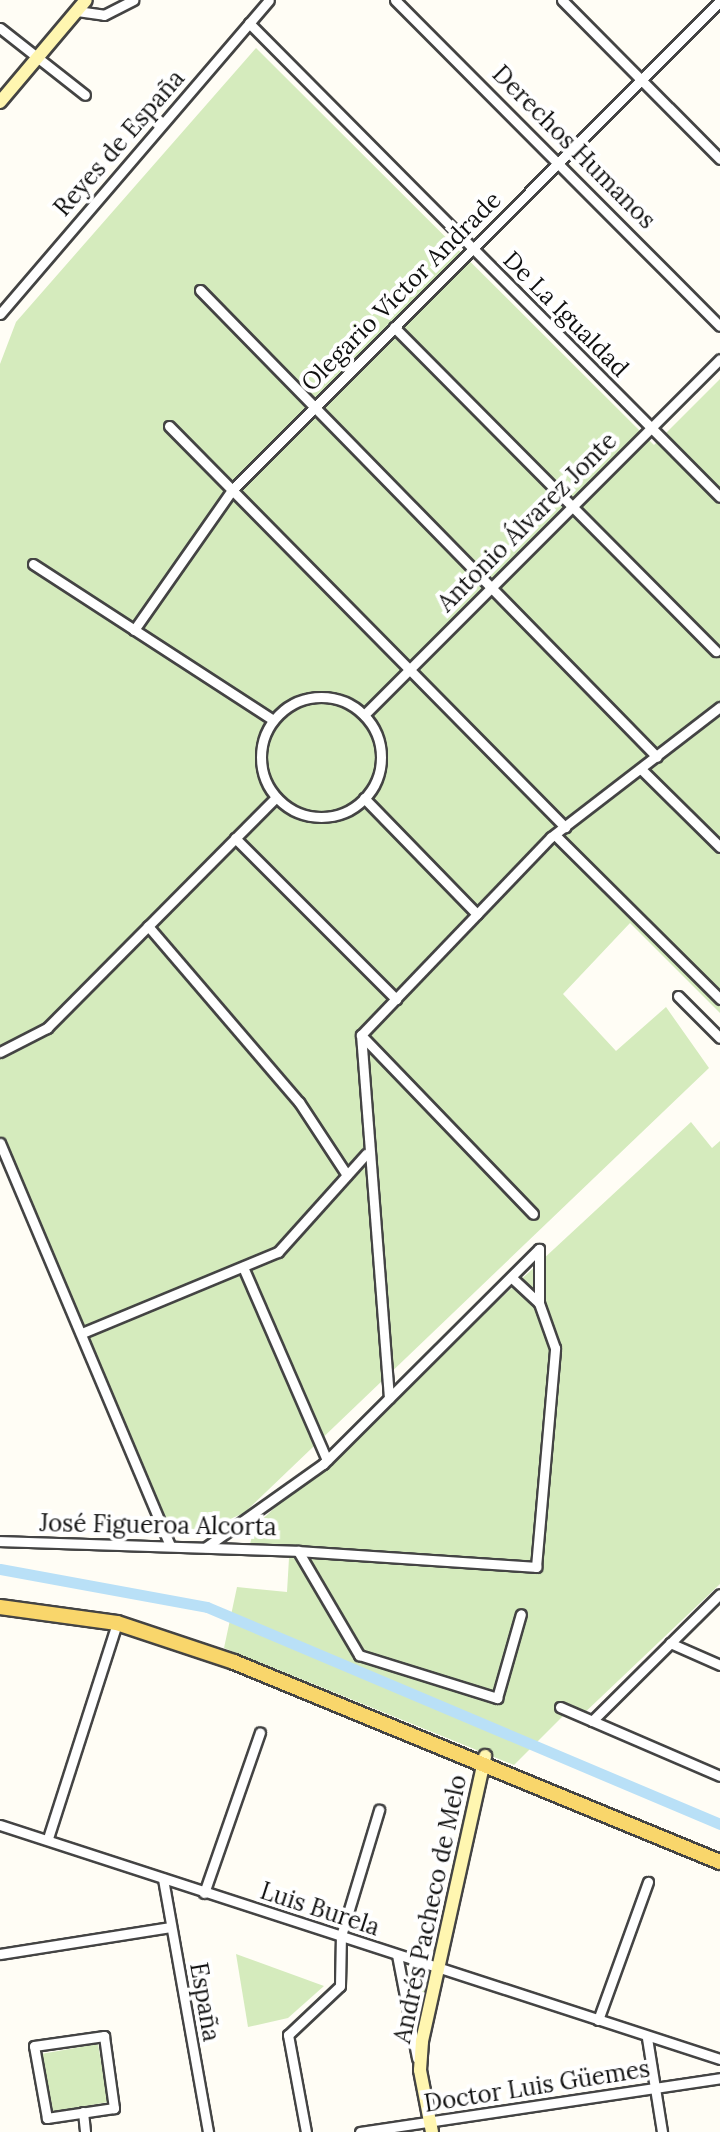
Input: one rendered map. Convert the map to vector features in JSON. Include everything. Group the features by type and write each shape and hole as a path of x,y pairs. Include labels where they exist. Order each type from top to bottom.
{"main road":[{"path":"0,102 86,0"},
{"path":"0,1604 117,1623 484,1759 720,1862"},
{"path":"0,1604 122,1619 183,1638 720,1852"},
{"name":"Andrés Pacheco de Melo","path":"420,2070 484,1759"},
{"path":"420,2070 432,2127"}],"street":[{"path":"77,11 104,15 133,0"},
{"name":"Reyes de España","path":"1,311 269,0"},
{"name":"Derechos Humanos","path":"395,0 561,159 720,326"},
{"path":"562,0 720,159"},
{"name":"Olegario Víctor Andrade","path":"134,630 232,490 720,1"},
{"name":"De La Igualdad","path":"249,23 720,497"},
{"path":"0,28 85,95"},
{"path":"200,290 657,757"},
{"path":"394,327 716,651"},
{"name":"Antonio Álvarez Jonte","path":"364,715 720,359"},
{"path":"169,426 565,827"},
{"path":"33,564 273,720"},
{"path":"311,697 331,697 364,715 381,752 364,798 338,815 318,817 276,797 261,749 273,720 311,697"},
{"path":"389,1398 366,1154 361,1035 555,835 720,707"},
{"path":"641,769 720,847"},
{"path":"0,1052 47,1028 276,797"},
{"path":"364,798 477,914"},
{"path":"555,835 720,999"},
{"path":"235,838 396,999"},
{"path":"148,926 299,1102 347,1175"},
{"path":"678,996 720,1038"},
{"path":"361,1035 533,1214"},
{"path":"0,1143 170,1546"},
{"path":"82,1333 278,1252 366,1154"},
{"path":"206,1547 327,1460 539,1249 539,1303 555,1348 536,1567 298,1551"},
{"path":"243,1267 327,1460"},
{"path":"511,1277 539,1303"},
{"name":"José Figueroa Alcorta","path":"0,1541 298,1551 359,1655 497,1698 521,1614"},
{"path":"592,1721 720,1594"},
{"path":"48,1838 117,1623"},
{"path":"670,1643 720,1665"},
{"path":"560,1707 720,1776"},
{"path":"204,1893 260,1732"},
{"path":"306,2132 288,2035 340,1986 341,1936 379,1810"},
{"name":"Luis Burela","path":"0,1825 48,1838 204,1893 647,2038 720,2059"},
{"name":"España","path":"163,1879 208,2132"},
{"path":"598,2020 648,1882"},
{"path":"0,1954 171,1927"},
{"path":"397,1955 420,2070"},
{"path":"104,2036 114,2108 83,2112 47,2118 34,2046 104,2036"},
{"path":"647,2038 662,2132"},
{"name":"Doctor Luis Güemes","path":"360,2132 432,2127 720,2078"},
{"path":"83,2112 85,2132"}],"green space":[{"path":"256,48 654,445 720,379 720,1013 630,923 563,994 616,1051 666,1007 709,1068 244,1513 205,1530 159,1531 0,1152 0,364 16,322"},
{"path":"691,1122 712,1148 720,1141 720,1584 579,1718 564,1715 514,1765 224,1648 237,1587 287,1592 289,1558 248,1553 254,1527"},
{"path":"236,1954 324,1986 288,2018 248,2027"},
{"path":"410,1964 435,1972 420,2027"},
{"path":"98,2044 108,2102 51,2112 41,2054"}],"waterway":[{"path":"0,1569 207,1607 720,1824"}]}
